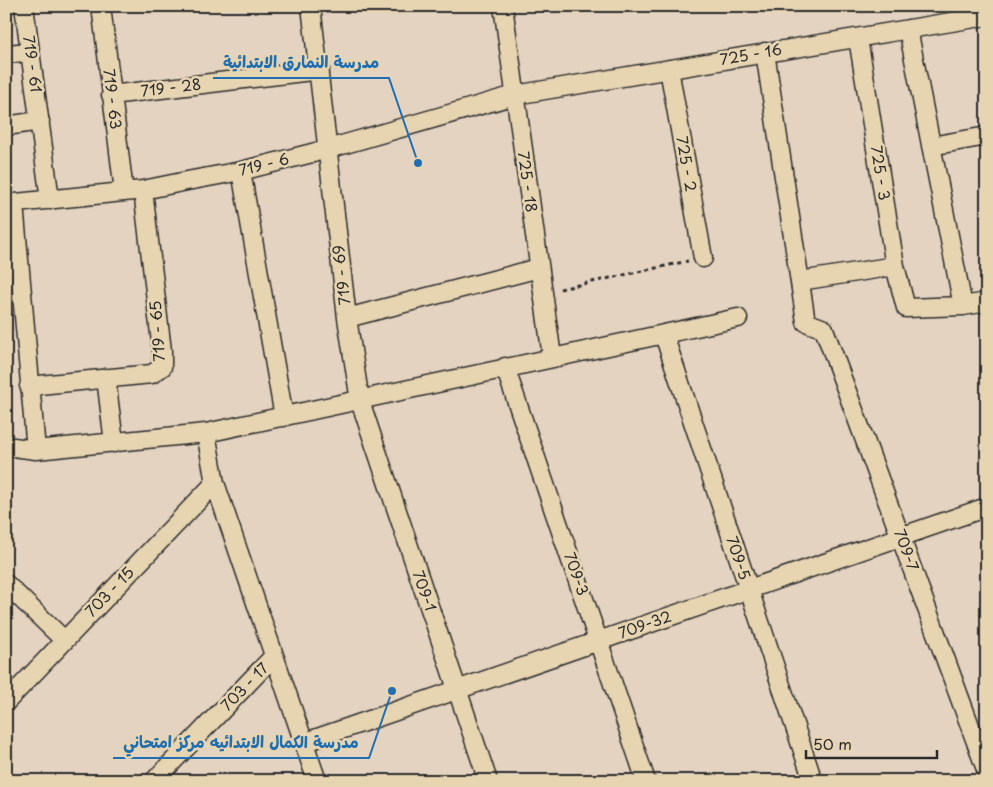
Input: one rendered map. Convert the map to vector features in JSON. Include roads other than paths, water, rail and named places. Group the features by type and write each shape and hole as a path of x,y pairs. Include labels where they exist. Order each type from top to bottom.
{"street":[{"name":"719 - 61","path":"24,6 50,200"},
{"name":"719 - 63","path":"101,6 124,192"},
{"name":"719 - 69","path":"310,6 320,70 347,318 360,401"},
{"name":"725 - 18","path":"503,6 552,357"},
{"name":"725 - 16","path":"514,95 987,16"},
{"path":"908,29 963,306 987,302"},
{"name":"725 - 3","path":"858,38 895,266 906,308 963,306"},
{"path":"6,54 30,52"},
{"path":"765,52 800,280 895,266"},
{"name":"725 - 2","path":"669,69 703,258"},
{"name":"719 - 28","path":"111,96 320,70"},
{"name":"719 - 6","path":"10,204 143,190 241,171 328,149 514,95"},
{"path":"6,126 40,121"},
{"path":"931,146 987,136"},
{"path":"241,171 284,417"},
{"name":"719 - 65","path":"29,386 152,374 162,367 162,351 143,190"},
{"path":"10,204 36,450"},
{"path":"347,318 539,268"},
{"name":"709-7","path":"800,280 806,322 824,329 987,772"},
{"path":"6,446 36,450 206,433 738,318"},
{"name":"709-5","path":"664,335 813,781"},
{"name":"709-3","path":"505,367 646,781"},
{"path":"106,378 114,443"},
{"name":"709-1","path":"360,401 488,781"},
{"path":"206,433 215,483 317,781"},
{"name":"703 - 15","path":"6,702 215,483"},
{"name":"709-32","path":"303,743 987,507"},
{"path":"6,584 64,640"},
{"name":"703 - 17","path":"154,781 273,657"}],"place":[{"name":"مدرسة النمارق الابتدائية","path":"418,163"},
{"name":"مدرسة الكمال الابتدائيه مركز امتحاني","path":"392,691"}]}
